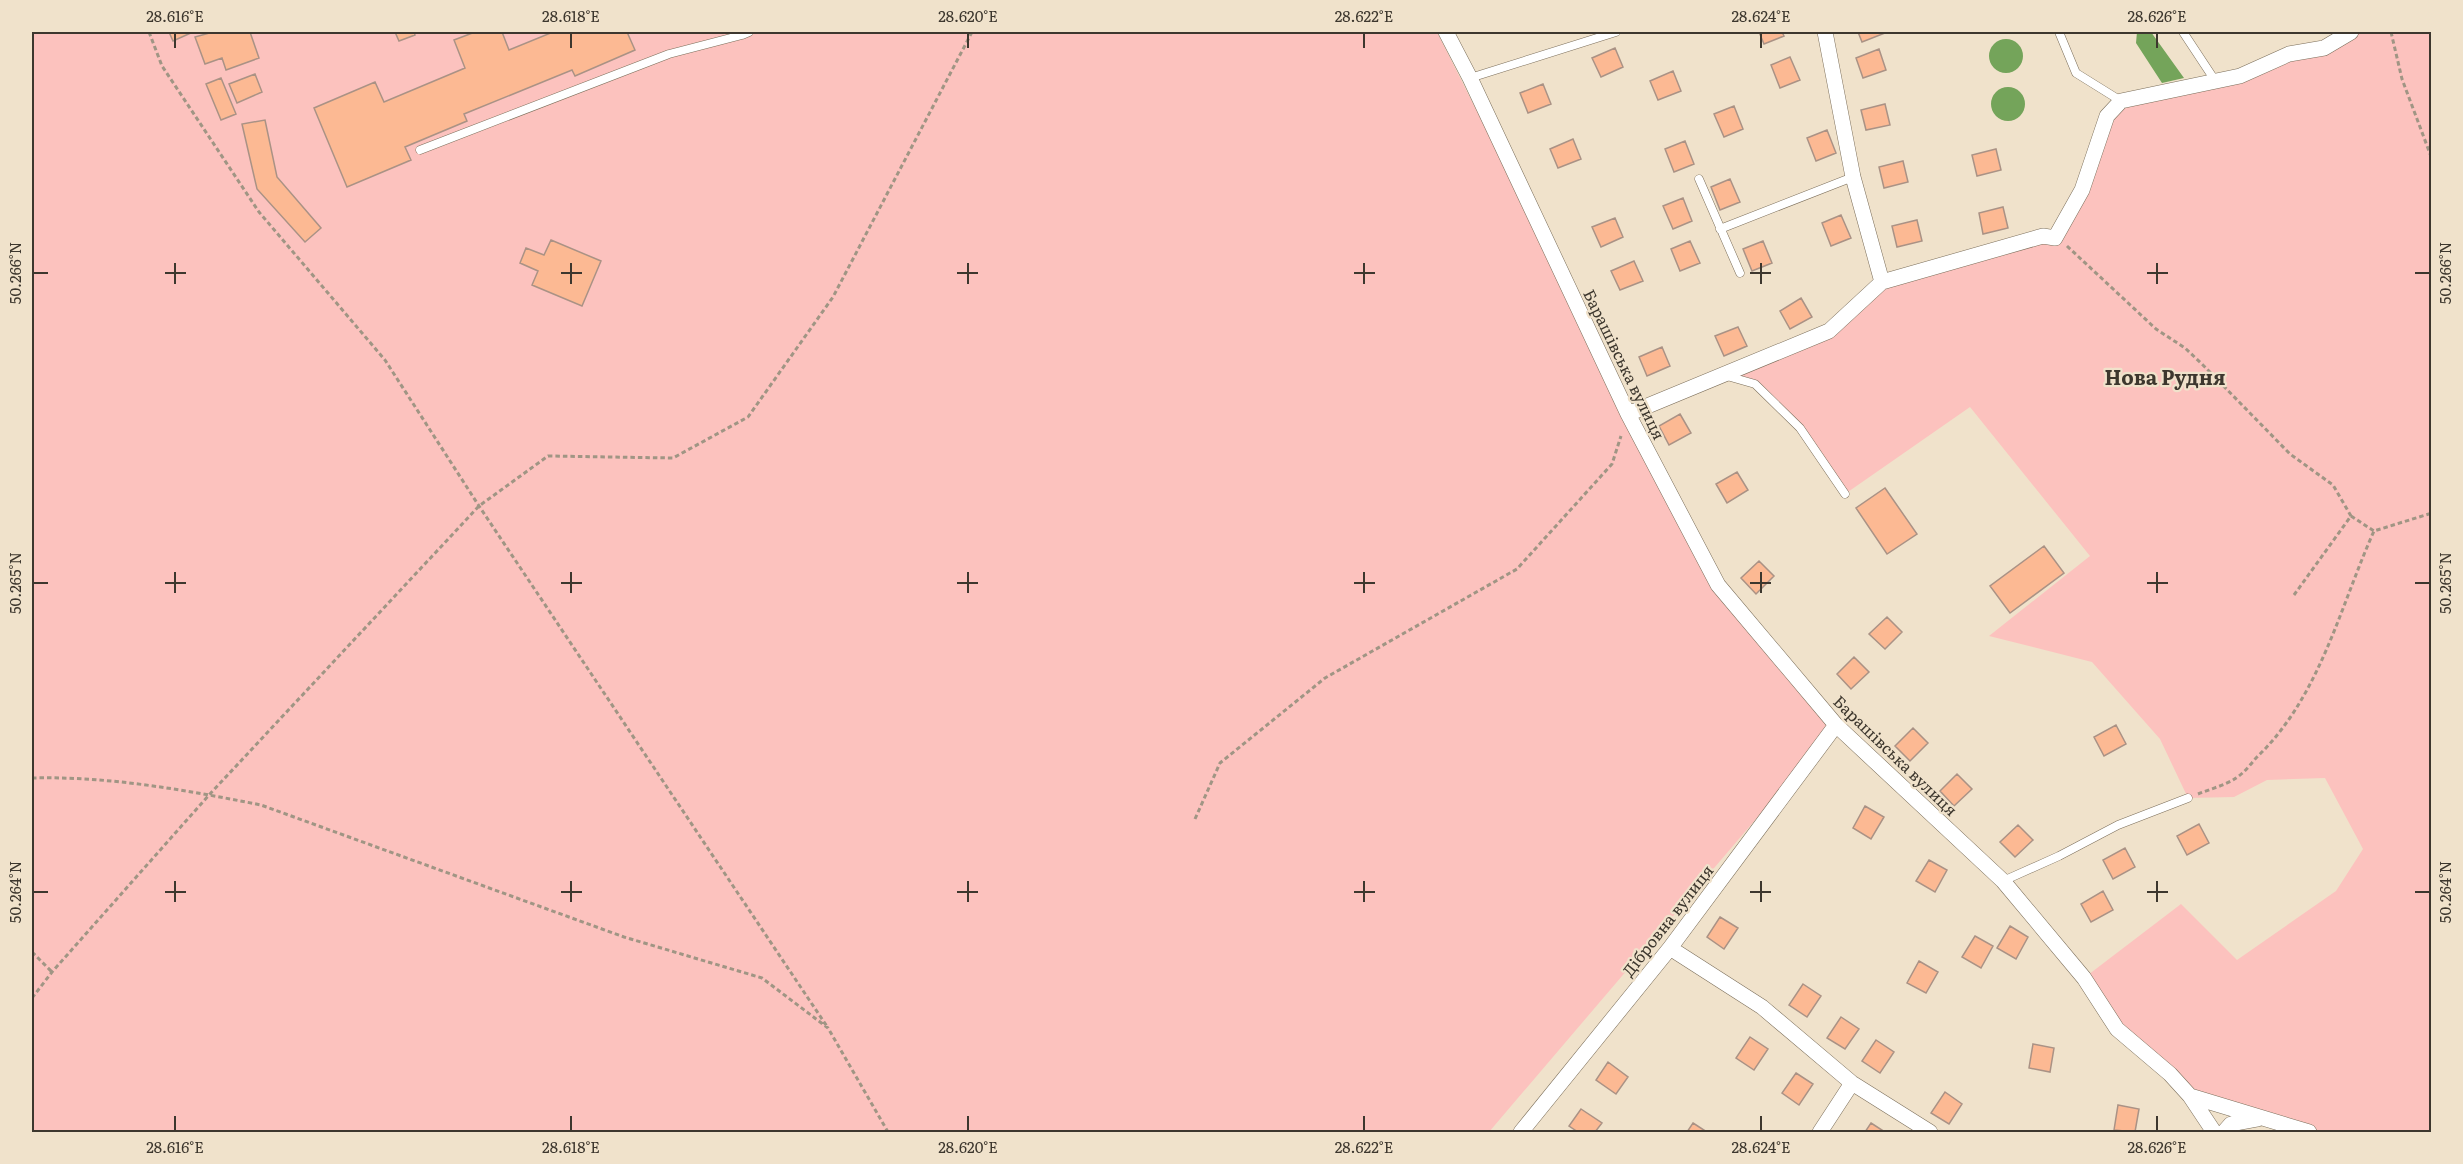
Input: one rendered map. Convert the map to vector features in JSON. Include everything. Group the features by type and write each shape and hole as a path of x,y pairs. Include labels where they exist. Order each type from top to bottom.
{"street":[{"name":"Барашівська вулиця","path":"1446,32 1470,78 1628,414 1718,585 1836,725 2003,881 2084,978 2117,1029 2170,1074 2190,1096 2214,1132"},
{"path":"1825,32 1853,177 1882,282"},
{"path":"1628,414 1829,331 1882,282 2043,236 2055,238 2082,190 2106,116 2121,101 2240,76 2289,54 2324,48 2351,32"},
{"name":"Дібровна вулиця","path":"1521,1132 1670,948 1836,725"},
{"path":"1670,948 1762,1007 1852,1083 1930,1132"},
{"path":"1820,1132 1852,1083"},
{"path":"2190,1096 2309,1132"},
{"path":"2224,1132 2231,1124 2249,1119 2265,1119"}],"lane":[{"path":"420,150 669,54 749,32"},
{"path":"1470,78 1616,32"},
{"path":"2059,32 2076,73 2121,101"},
{"path":"2183,32 2216,82"},
{"path":"1720,228 1853,177"},
{"path":"1699,179 1740,273"},
{"path":"1723,374 1755,384 1800,428 1845,494"},
{"path":"2003,881 2059,856 2118,825 2188,798"}],"path":[{"path":"149,32 162,66 259,212 385,360 479,507 828,1028 888,1132"},
{"path":"32,998 52,972 209,795 479,507 548,456 673,458 748,417 833,297 972,32"},
{"path":"2391,32 2402,79 2432,159"},
{"path":"2055,238 2068,247 2156,329 2185,348 2290,454 2333,485 2351,516 2374,531"},
{"path":"1195,819 1220,764 1325,678 1517,569 1612,464 1628,414"},
{"path":"2188,798 2236,778 2273,742 2325,657 2357,568 2374,531 2432,513"},
{"path":"2294,595 2351,516"},
{"path":"32,778 69,777 209,795 261,805 624,937 762,978 828,1028"},
{"path":"32,952 52,972"}],"shaded area":[{"path":"32,32 1437,32 1718,585 1836,725 1489,1132 32,1132"},
{"path":"2137,32 2151,32 2184,78 2162,83 2136,43"},
{"path":"2351,32 2431,32 2431,1132 2309,1132 2190,1096 2117,1029 2084,978 2181,904 2237,960 2336,891 2363,849 2325,778 2267,780 2234,797 2188,798 2160,739 2092,662 1989,636 2090,556 1970,407 1845,494 1800,428 1756,384 1723,374 1829,331 1882,282 2043,236 2067,218 2121,101 2240,76"},
{"path":"2006,39 2018,44 2023,56 2018,68 2006,73 1994,68 1989,56 1994,44"},
{"path":"2008,87 2020,92 2025,104 2020,116 2008,121 1996,116 1991,104 1996,92"}],"building":[{"path":"169,32 193,32 173,41"},
{"path":"213,32 250,32 259,58 226,70 222,58 205,64 195,37"},
{"path":"395,32 414,32 415,35 399,41"},
{"path":"475,32 502,32 509,50 553,32 627,32 635,50 575,76 572,70 464,114 467,121 405,147 411,160 347,187 314,108 375,82 384,102 465,68 454,40"},
{"path":"1759,32 1782,32 1784,36 1764,44"},
{"path":"1858,32 1885,32 1885,33 1862,42"},
{"path":"1615,48 1623,67 1601,77 1592,58"},
{"path":"1879,49 1886,70 1863,78 1856,58"},
{"path":"1790,57 1800,80 1780,88 1771,65"},
{"path":"1673,71 1681,91 1658,100 1650,81"},
{"path":"255,74 262,92 237,103 229,84"},
{"path":"221,78 236,114 221,120 206,84"},
{"path":"1543,84 1551,104 1528,113 1520,93"},
{"path":"1885,104 1890,125 1866,130 1861,110"},
{"path":"1734,106 1743,129 1724,137 1714,114"},
{"path":"265,120 277,177 321,228 305,242 257,189 242,124"},
{"path":"1827,130 1836,153 1816,161 1807,138"},
{"path":"1573,139 1581,159 1558,168 1550,149"},
{"path":"1685,141 1694,164 1674,172 1665,149"},
{"path":"1996,149 2001,170 1977,176 1972,155"},
{"path":"1903,161 1908,182 1884,188 1879,167"},
{"path":"1730,179 1740,202 1720,210 1711,187"},
{"path":"1683,198 1692,221 1673,229 1663,206"},
{"path":"2003,207 2008,228 1983,234 1979,213"},
{"path":"1841,215 1851,238 1831,246 1822,223"},
{"path":"1615,218 1623,237 1601,247 1592,227"},
{"path":"1917,220 1922,241 1897,247 1892,226"},
{"path":"551,240 601,261 582,306 532,285 538,271 520,263 526,248 544,255"},
{"path":"1690,241 1700,263 1680,271 1671,249"},
{"path":"1763,241 1772,263 1752,271 1743,249"},
{"path":"1634,261 1643,281 1620,290 1611,271"},
{"path":"1801,298 1812,317 1790,329 1780,311"},
{"path":"1738,327 1747,346 1724,356 1715,336"},
{"path":"1662,347 1670,366 1647,376 1639,357"},
{"path":"1680,414 1691,433 1669,445 1659,426"},
{"path":"1737,472 1748,490 1727,503 1716,484"},
{"path":"1885,488 1917,534 1887,554 1856,508"},
{"path":"2044,546 2064,573 2010,613 1990,586"},
{"path":"1759,561 1774,576 1756,594 1741,578"},
{"path":"1887,617 1902,632 1885,649 1869,634"},
{"path":"1854,657 1869,672 1851,689 1837,674"},
{"path":"2116,725 2126,744 2104,756 2094,737"},
{"path":"1913,728 1928,743 1910,761 1895,746"},
{"path":"1957,774 1972,789 1954,806 1940,791"},
{"path":"1865,806 1884,817 1871,839 1853,828"},
{"path":"2199,824 2209,843 2187,855 2177,836"},
{"path":"2018,825 2033,840 2015,857 2000,842"},
{"path":"2125,848 2135,867 2113,879 2103,860"},
{"path":"1929,860 1947,870 1935,892 1916,881"},
{"path":"2103,891 2113,910 2091,922 2081,904"},
{"path":"1720,917 1738,928 1724,949 1707,937"},
{"path":"2010,926 2028,937 2016,959 1997,948"},
{"path":"1975,936 1993,946 1981,968 1962,957"},
{"path":"1919,961 1938,972 1926,993 1907,983"},
{"path":"1803,984 1821,996 1807,1017 1789,1005"},
{"path":"1841,1017 1859,1029 1845,1049 1827,1038"},
{"path":"1750,1037 1768,1049 1754,1070 1736,1058"},
{"path":"1876,1040 1894,1052 1880,1073 1862,1061"},
{"path":"2033,1044 2054,1048 2050,1072 2029,1068"},
{"path":"1608,1062 1628,1077 1616,1094 1596,1080"},
{"path":"1796,1073 1813,1084 1799,1105 1782,1093"},
{"path":"1945,1092 1962,1104 1949,1124 1931,1113"},
{"path":"2118,1105 2139,1109 2135,1132 2114,1130"},
{"path":"1581,1109 1602,1123 1595,1132 1578,1132 1569,1126"},
{"path":"1693,1123 1707,1132 1687,1132"},
{"path":"1871,1123 1885,1132 1865,1132"}],"district":[{"name":"Нова Рудня","path":"2165,376"}]}
